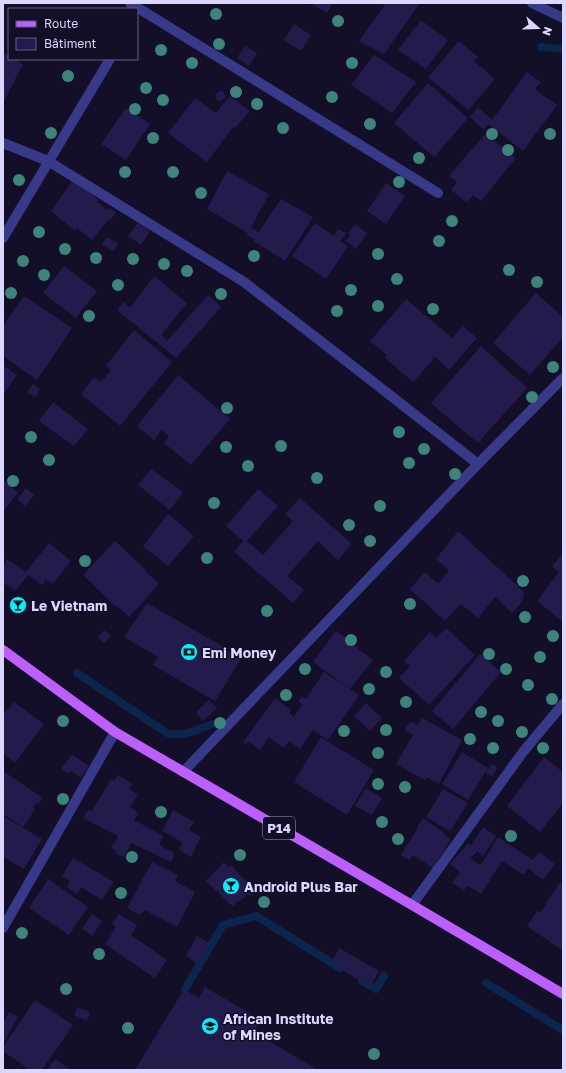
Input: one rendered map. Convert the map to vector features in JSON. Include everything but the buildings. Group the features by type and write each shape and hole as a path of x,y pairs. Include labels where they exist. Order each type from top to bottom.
{"main road":[{"name":"P14","path":"3,650 115,732 563,994"}],"street":[{"path":"130,3 438,193"},
{"path":"532,3 563,18"},
{"path":"3,238 109,60"},
{"path":"3,143 48,162 244,282 478,464"},
{"path":"183,772 478,464 563,378"},
{"path":"412,905 523,752 563,704"},
{"path":"3,928 115,732"}],"waterway":[{"path":"541,47 563,49"},
{"path":"77,673 167,733 184,734 213,724"},
{"path":"185,989 223,925 256,916 340,968"},
{"path":"362,981 376,989 384,976"},
{"path":"486,983 563,1030"}],"place":[{"name":"Le Vietnam","path":"18,605"},
{"name":"Emi Money","path":"189,652"},
{"name":"Android Plus Bar","path":"231,886"},
{"name":"African Institute of Mines","path":"210,1026"}]}
